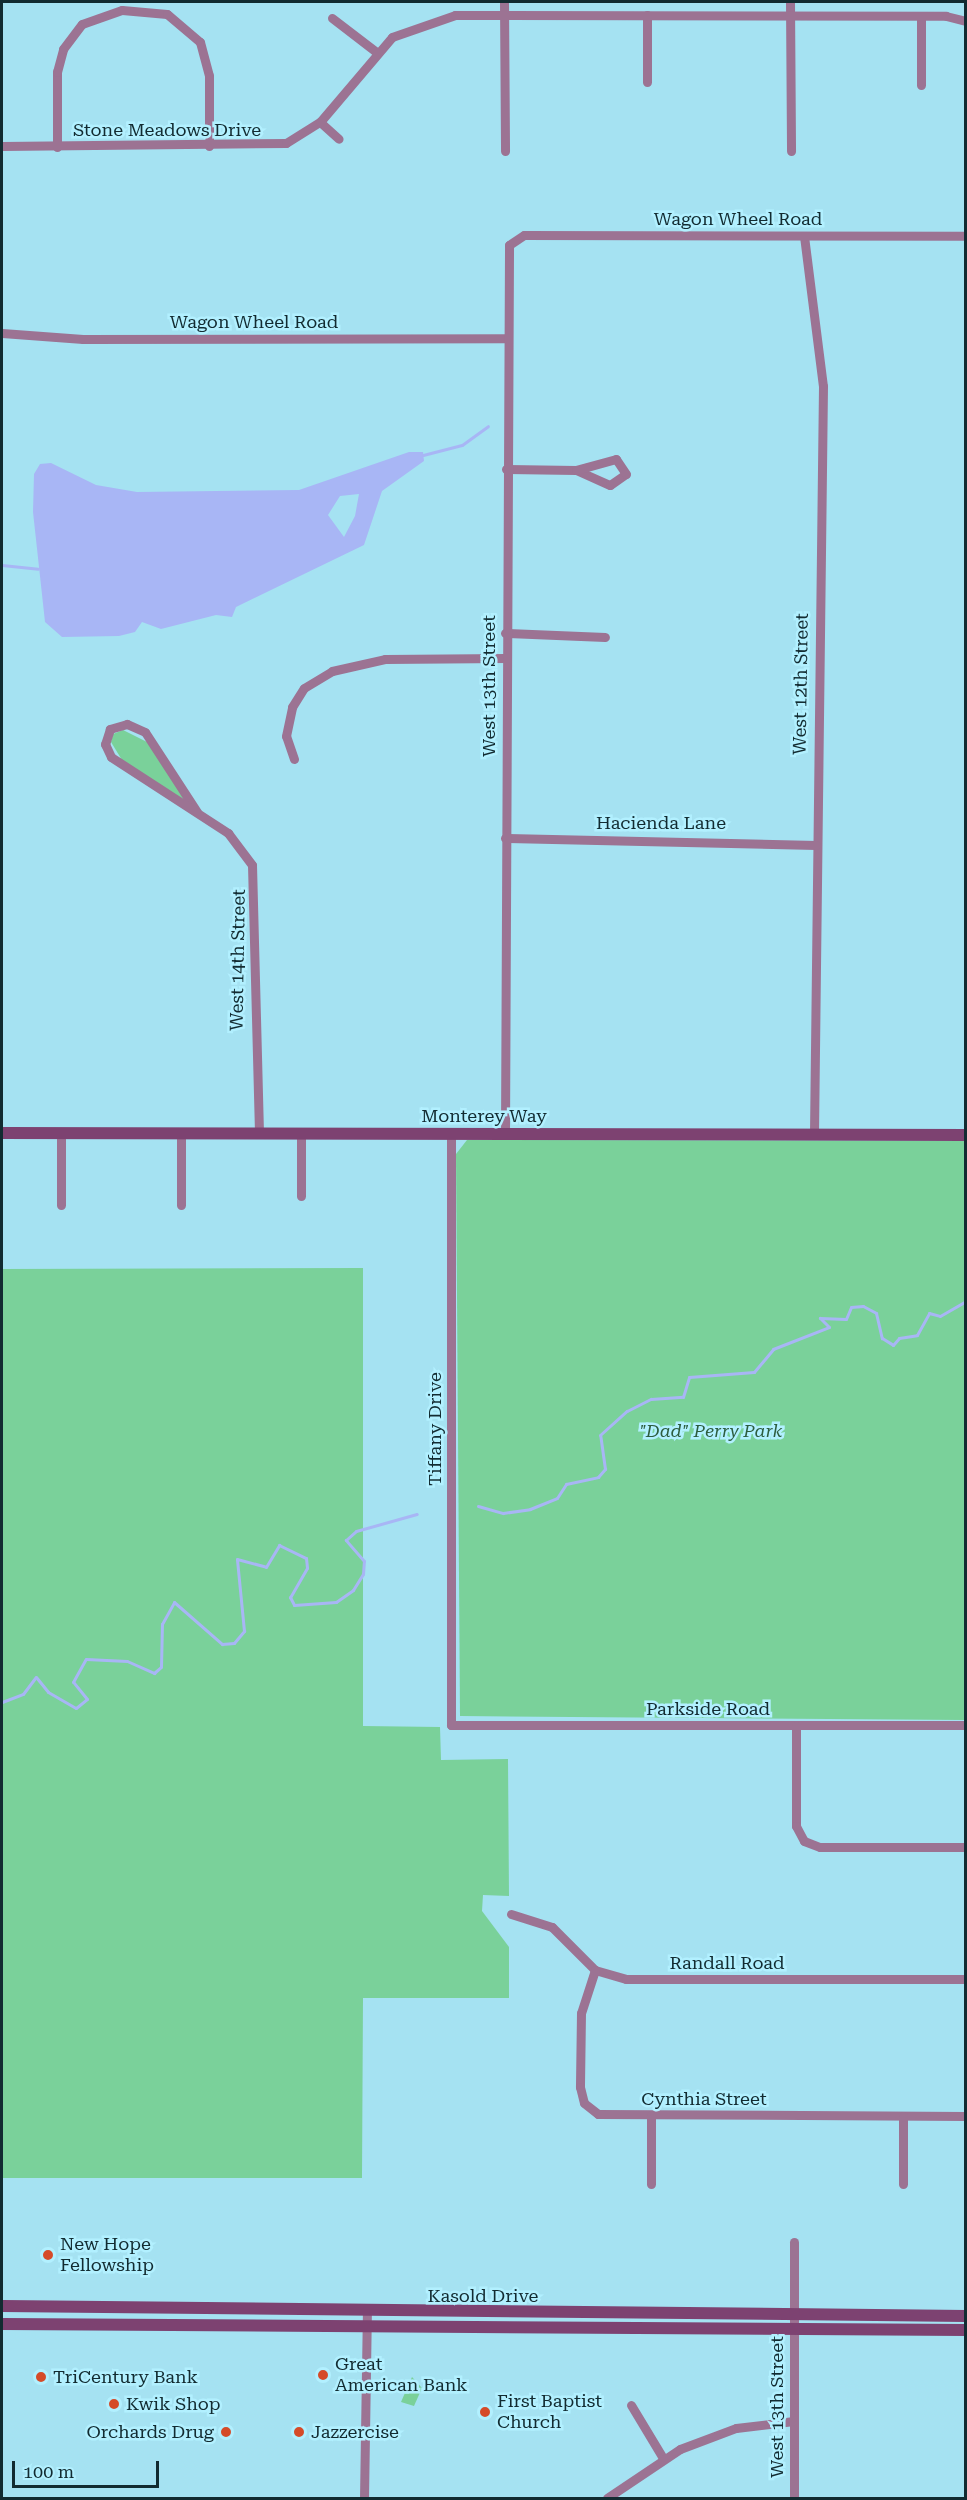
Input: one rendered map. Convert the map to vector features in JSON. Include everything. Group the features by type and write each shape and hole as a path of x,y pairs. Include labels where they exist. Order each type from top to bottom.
{"main road":[{"name":"Monterey Way","path":"2,1133 966,1135"},
{"name":"Kasold Drive","path":"2,2306 367,2314 966,2316"},
{"name":"Kasold Drive","path":"2,2324 367,2329 966,2330"}],"street":[{"path":"504,2 505,151"},
{"path":"790,2 791,151"},
{"path":"57,147 57,72 63,49 82,24 122,10 167,14 200,42 209,76 209,146"},
{"name":"Stone Meadows Drive","path":"2,146 275,145 320,122 375,51 401,31 431,20 504,15 790,15 921,16 966,21"},
{"path":"647,15 647,81"},
{"path":"921,16 921,86"},
{"path":"332,18 375,51"},
{"path":"320,122 339,139"},
{"name":"Wagon Wheel Road","path":"512,240 524,235 966,236"},
{"name":"West 12th Street","path":"804,236 823,386 814,1134"},
{"name":"West 13th Street","path":"505,1134 506,259 512,240"},
{"name":"Wagon Wheel Road","path":"2,333 83,339 506,338"},
{"path":"506,469 576,470 616,459 626,474 610,485 576,470"},
{"path":"505,633 605,637"},
{"path":"294,759 286,736 292,707 304,688 332,671 385,659 506,658"},
{"name":"West 14th Street","path":"197,812 145,732 127,724 110,729 105,744 119,765 197,812 239,844 254,876 259,1133"},
{"name":"Hacienda Lane","path":"505,838 816,845"},
{"path":"61,1133 61,1204"},
{"path":"181,1133 181,1204"},
{"path":"301,1134 301,1196"},
{"name":"Tiffany Drive","path":"451,1134 451,1725"},
{"name":"Parkside Road","path":"451,1725 966,1725"},
{"path":"796,1726 796,1826 804,1841 820,1847 966,1847"},
{"path":"511,1914 552,1927 595,1970"},
{"name":"Randall Road","path":"595,1970 645,1980 966,1979"},
{"name":"Cynthia Street","path":"595,1970 581,2013 581,2096 598,2114 966,2115"},
{"path":"651,2115 651,2184"},
{"path":"903,2115 903,2184"},
{"name":"West 13th Street","path":"794,2242 794,2499"},
{"path":"364,2499 367,2314"},
{"path":"631,2405 663,2458"},
{"path":"607,2499 663,2458 736,2428 794,2421"}],"green space":[{"path":"123,730 147,742 188,803 125,765 111,742 113,734"},
{"name":"\"Dad\" Perry Park","path":"467,1140 965,1141 965,1720 460,1716 456,1154"},
{"path":"363,1268 363,1726 440,1727 441,1760 508,1759 509,1896 483,1895 482,1911 509,1947 509,1998 363,1998 362,2178 2,2178 2,1269"},
{"path":"412,2377 422,2388 414,2406 401,2402"}],"water":[{"path":"409,452 423,452 424,461 382,491 364,545 236,607 232,617 216,615 161,629 142,622 135,632 119,636 62,637 45,622 33,512 34,474 40,464 51,463 96,485 137,492 299,490","holes":["359,494 355,516 344,537 328,515 340,496"]}],"waterway":[{"path":"423,455 462,445 488,426"},
{"path":"2,565 38,569"},
{"path":"478,1506 503,1513 530,1509 557,1498 566,1484 598,1477 605,1469 600,1435 627,1411 651,1399 683,1397 689,1377 754,1372 773,1349 829,1327 820,1318 846,1319 851,1307 863,1306 876,1313 882,1338 893,1345 899,1338 917,1335 929,1313 940,1316 966,1301"},
{"path":"2,1702 23,1694 36,1677 48,1692 76,1708 87,1699 73,1682 86,1659 127,1661 154,1673 161,1667 162,1624 174,1602 222,1644 234,1643 244,1631 237,1559 266,1567 279,1545 306,1558 307,1568 290,1597 294,1605 336,1602 353,1590 363,1574 364,1561 346,1540 356,1531 417,1514"}],"place":[{"name":"New Hope Fellowship","path":"48,2255"},
{"name":"Great American Bank","path":"323,2375"},
{"name":"TriCentury Bank","path":"41,2377"},
{"name":"Kwik Shop","path":"114,2404"},
{"name":"First Baptist Church","path":"485,2412"},
{"name":"Orchards Drug","path":"226,2432"},
{"name":"Jazzercise","path":"299,2432"}]}
